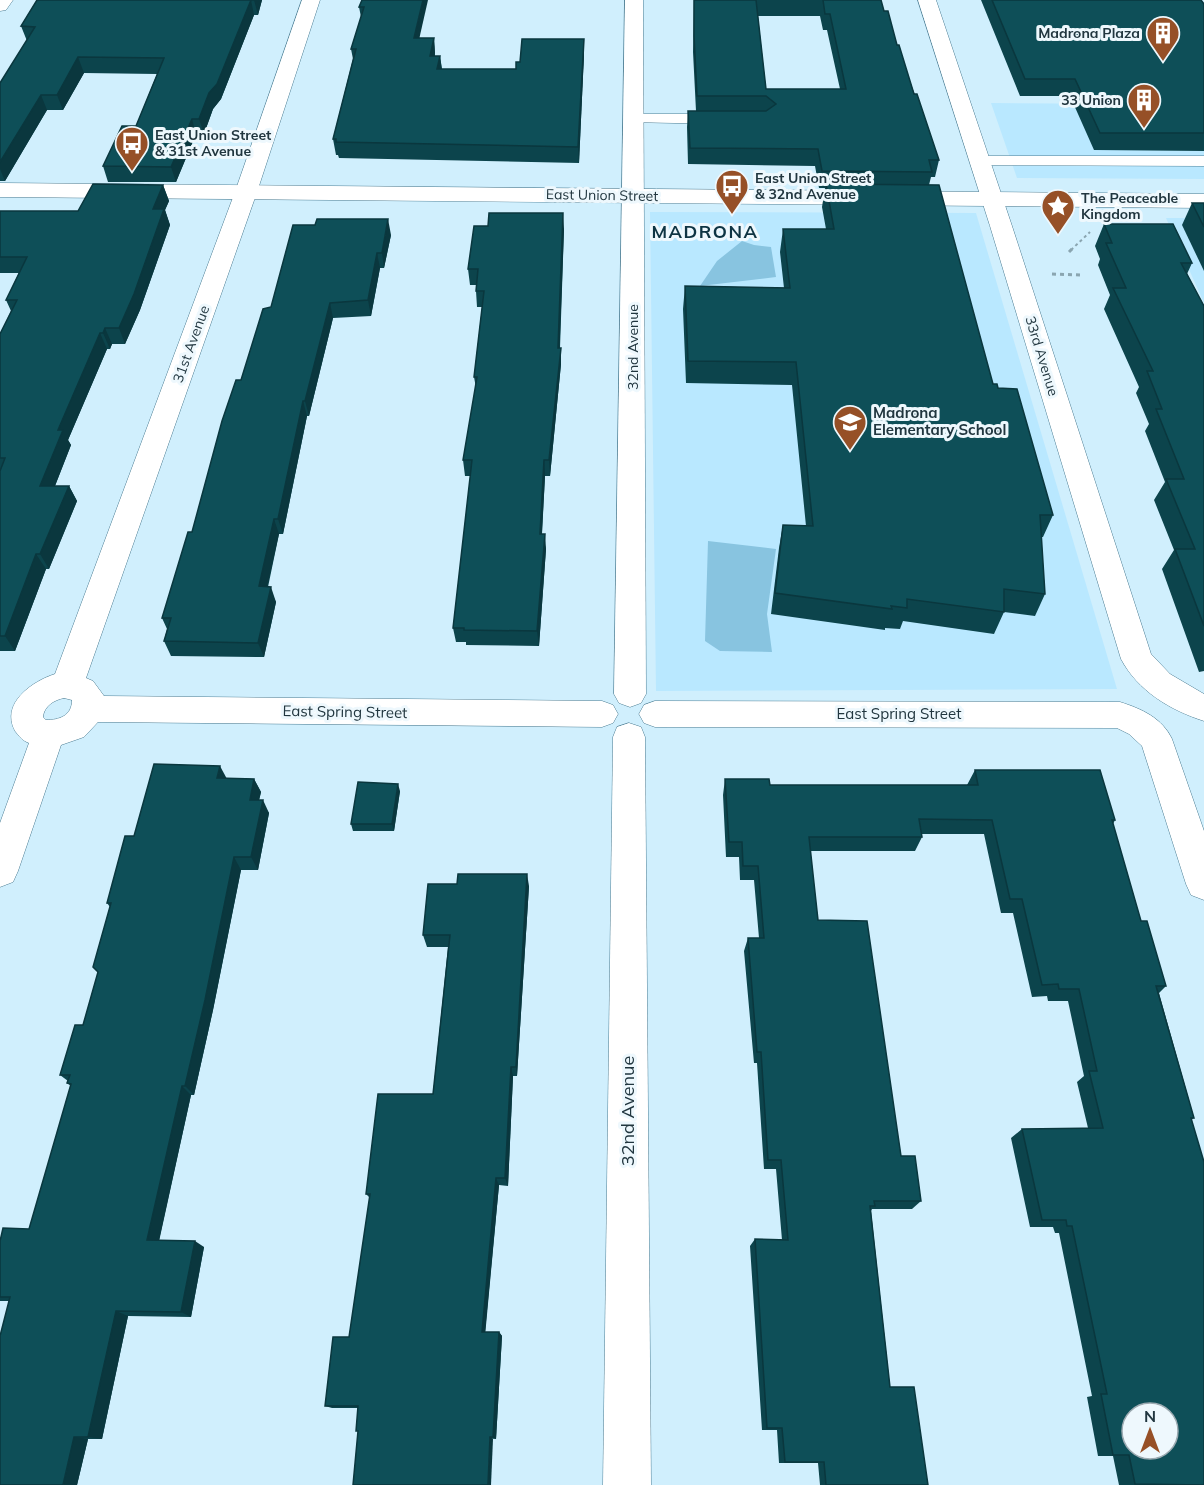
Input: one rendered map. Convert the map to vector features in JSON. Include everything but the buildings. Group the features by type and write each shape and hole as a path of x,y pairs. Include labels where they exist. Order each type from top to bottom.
{"street":[{"path":"0,6 4,0"},
{"name":"31st Avenue","path":"67,686 246,192 311,0"},
{"name":"32nd Avenue","path":"627,1485 629,722 651,703 637,694 630,694 634,0"},
{"name":"33rd Avenue","path":"927,0 993,200 1137,659 1150,678 1191,702"},
{"name":"East Union Street","path":"0,190 1204,201"},
{"path":"67,686 82,690 88,696 88,709 82,720 64,732 49,734 36,732 14,707 54,687 67,686"},
{"name":"East Spring Street","path":"88,709 629,722 1098,713 1120,715 1141,725 1156,739 1204,884"},
{"path":"0,871 49,734"}],"lane":[{"path":"634,119 742,120"},
{"path":"980,161 1204,161"}],"path":[{"path":"1051,274 1081,275"}],"shaded area":[{"path":"1204,30 1204,179 1017,178 991,103 1131,104"},
{"name":"Madrona Elementary School","path":"650,212 976,213 1117,689 656,691"},
{"path":"1166,218 1204,218 1204,303"},
{"path":"742,241 771,247 776,277 700,286 717,261"},
{"path":"708,541 776,549 767,614 772,652 720,651 705,641"}],"place":[{"name":"Madrona Plaza","path":"1163,62"},
{"name":"33 Union","path":"1144,129"},
{"name":"East Union Street & 31st Avenue","path":"132,172"},
{"name":"East Union Street & 32nd Avenue","path":"732,215"},
{"name":"The Peaceable Kingdom","path":"1058,235"},
{"name":"Madrona Elementary School","path":"850,451"}],"district":[{"name":"MADRONA","path":"705,232"}]}
